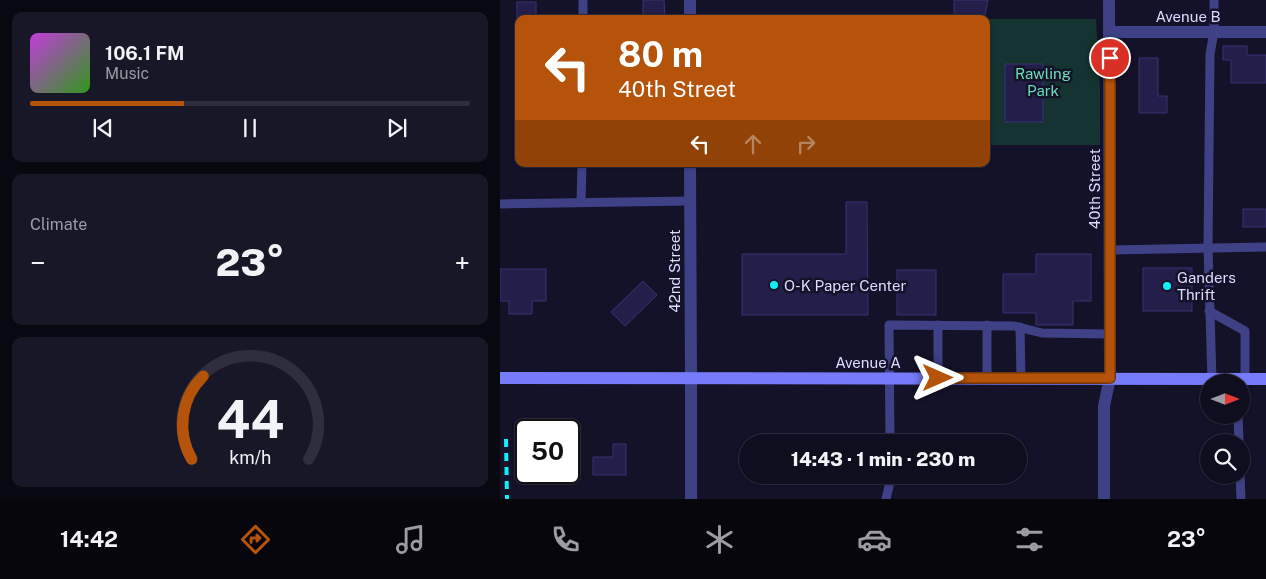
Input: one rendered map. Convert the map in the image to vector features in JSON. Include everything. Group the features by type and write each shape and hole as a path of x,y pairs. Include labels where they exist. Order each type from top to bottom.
{"main road":[{"name":"Avenue A","path":"500,378 1110,378 1200,380"},
{"name":"Avenue A","path":"1250,380 1266,379"}],"street":[{"path":"690,0 690,15"},
{"name":"40th Street","path":"1104,499 1104,406 1110,378 1109,0"},
{"name":"Avenue B","path":"1110,32 1266,32"},
{"name":"42nd Street","path":"690,167 691,499"}],"lane":[{"path":"583,0 583,15"},
{"path":"1212,374 1208,247 1210,54 1214,32 1214,0"},
{"path":"581,202 582,167"},
{"path":"500,204 690,201"},
{"path":"1110,250 1266,247"},
{"path":"1209,311 1245,332 1240,374"},
{"path":"890,434 888,325 987,325 1020,327 1042,333 1110,334"},
{"path":"938,325 938,378"},
{"path":"987,325 987,378"},
{"path":"1020,327 1021,378"},
{"path":"886,499 890,484"},
{"path":"1240,484 1241,499"}],"green space":[{"name":"Rawling Park","path":"990,19 1096,19 1100,88 1100,145 990,145"}],"building":[{"path":"643,0 664,0 665,15 643,15"},
{"path":"954,0 988,0 985,15 954,15"},
{"path":"517,2 536,2 536,15 517,15"},
{"path":"1223,46 1247,46 1247,55 1266,55 1266,83 1231,83 1231,60 1223,60"},
{"path":"1139,58 1158,58 1158,96 1167,96 1167,113 1139,113"},
{"path":"1005,64 1043,64 1043,122 1005,122"},
{"path":"846,202 867,202 868,315 742,315 742,254 846,254"},
{"path":"1243,209 1266,209 1266,227 1243,227"},
{"path":"1036,254 1091,254 1091,301 1073,301 1073,325 1036,325 1036,313 1003,313 1003,274 1036,274"},
{"name":"Ganders Thrift","path":"1143,268 1192,268 1192,311 1143,311"},
{"path":"500,269 546,269 546,301 532,301 532,314 509,314 509,301 500,301"},
{"path":"897,270 936,270 936,315 897,315"},
{"path":"643,281 657,295 625,326 611,312"},
{"path":"613,444 626,444 626,475 593,475 593,457 613,457"}],"railway":[{"path":"506,439 507,499"}],"place":[{"name":"O-K Paper Center","path":"774,285"},
{"name":"Ganders Thrift","path":"1167,286"}],"route":[{"path":"938,378 1110,378 1110,58"}]}
